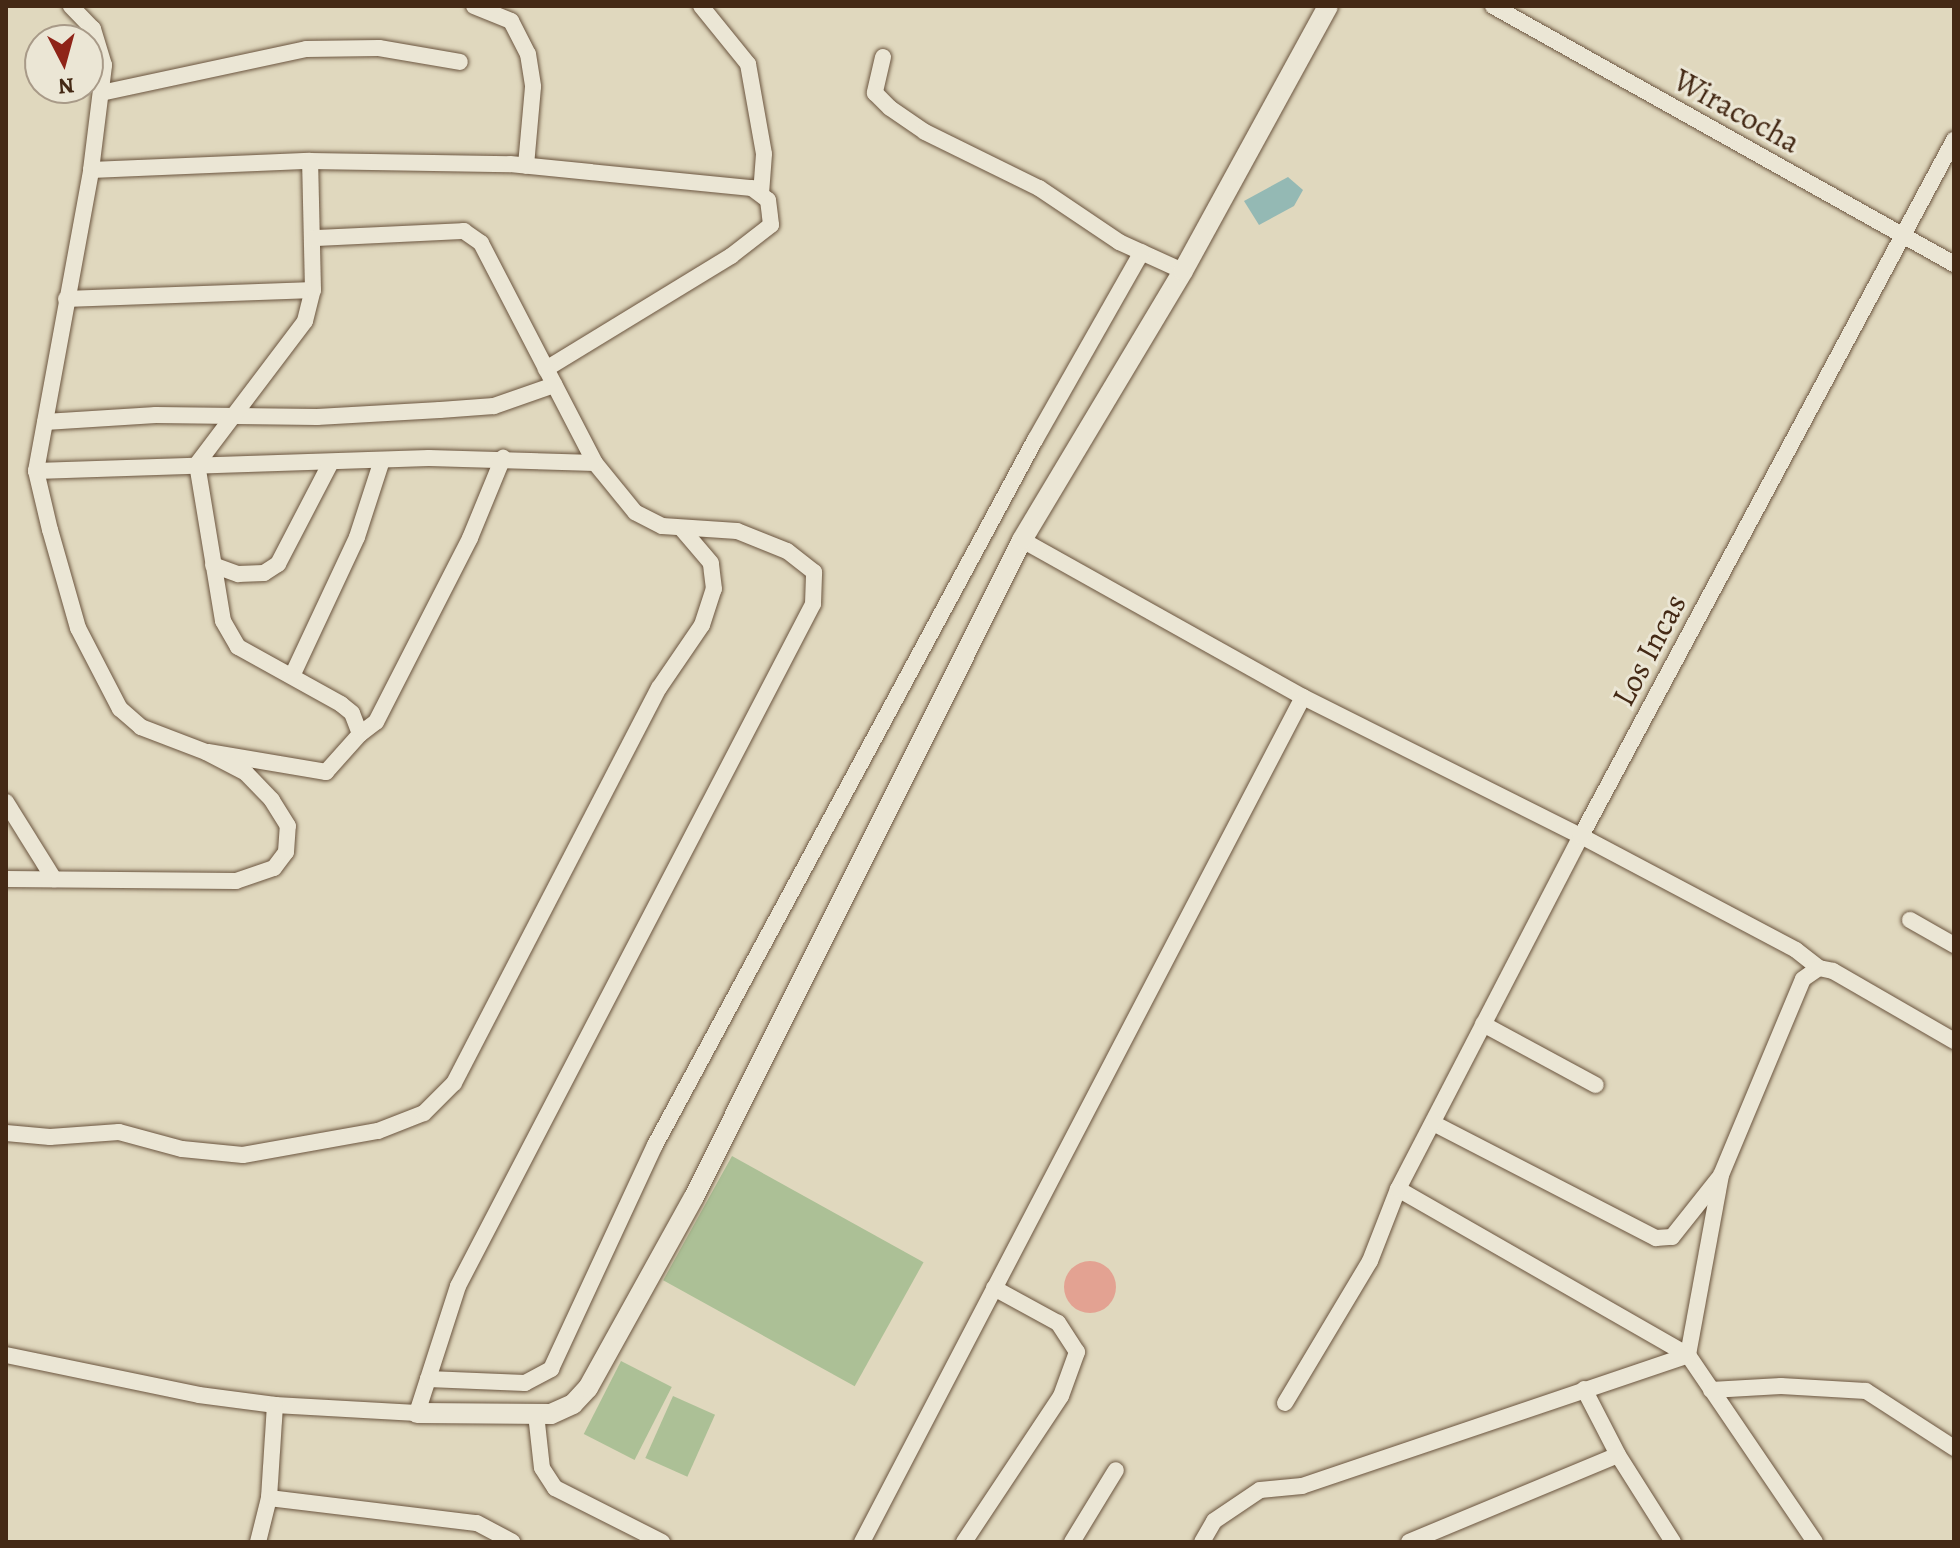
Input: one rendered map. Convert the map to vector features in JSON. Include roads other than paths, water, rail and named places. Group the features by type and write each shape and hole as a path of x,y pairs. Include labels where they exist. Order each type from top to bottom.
{"street":[{"path":"71,6 88,24"},
{"path":"474,6 511,21 528,54 533,87 526,166"},
{"path":"701,6 748,64 764,154 761,194"},
{"path":"6,1355 83,1375 275,1405 417,1413 536,1414 573,1404 623,1327 694,1197 1022,540 1183,271 1328,6"},
{"name":"Wiracocha","path":"1493,6 1954,264"},
{"path":"104,92 306,49 379,48 460,62"},
{"path":"883,57 875,93 890,108 925,132 1039,188 1089,225 1183,271"},
{"path":"6,879 236,881 274,868 286,852 288,826 272,800 246,773 206,752 141,727 120,709 78,628 36,471 91,170 100,104"},
{"name":"Los Incas","path":"1285,1403 1370,1261 1398,1189 1483,1024 1954,140"},
{"path":"91,170 310,161 526,166 752,188 768,200 771,225 731,256 546,369"},
{"path":"310,161 313,290 305,321 228,417 197,464 223,621 238,647 352,713 360,734"},
{"path":"314,238 464,231 481,243 595,463 635,512 682,529 737,531 787,551 814,572 813,604 458,1286 417,1413"},
{"path":"428,1379 525,1383 551,1369 655,1145 1035,440 1142,252"},
{"path":"66,299 313,290"},
{"path":"45,422 156,415 317,417 494,406 554,385"},
{"path":"36,471 197,464 503,458 595,463"},
{"path":"206,752 231,752 326,772 338,764 383,708 470,538 503,458"},
{"path":"292,676 357,537 382,460"},
{"path":"213,565 238,574 264,573 278,564 331,462"},
{"path":"6,1133 50,1137 119,1132 182,1149 243,1155 378,1131 424,1113 454,1083 659,688 702,625 714,589 711,563 682,529"},
{"path":"1022,540 1303,697 1581,836 1796,950 1819,968 1833,971 1954,1041"},
{"path":"862,1542 1303,697"},
{"path":"6,802 54,879"},
{"path":"1910,920 1954,945"},
{"path":"1688,1355 1721,1175 1803,979 1819,968"},
{"path":"1483,1024 1596,1085"},
{"path":"1433,1123 1656,1238 1672,1237 1721,1175"},
{"path":"1398,1189 1688,1355 1815,1542"},
{"path":"964,1542 1061,1396 1077,1352 1058,1323 994,1288"},
{"path":"1202,1542 1214,1521 1260,1490 1302,1486 1688,1355"},
{"path":"1711,1390 1781,1386 1866,1391 1954,1448"},
{"path":"1584,1389 1618,1455 1673,1542"},
{"path":"258,1542 269,1498 275,1405"},
{"path":"536,1414 542,1468 555,1488 662,1542"},
{"path":"1409,1542 1618,1455"},
{"path":"1072,1542 1116,1470"},
{"path":"269,1498 477,1523 512,1542"}],"water":[{"path":"1288,177 1303,190 1294,206 1259,225 1244,201"}]}
